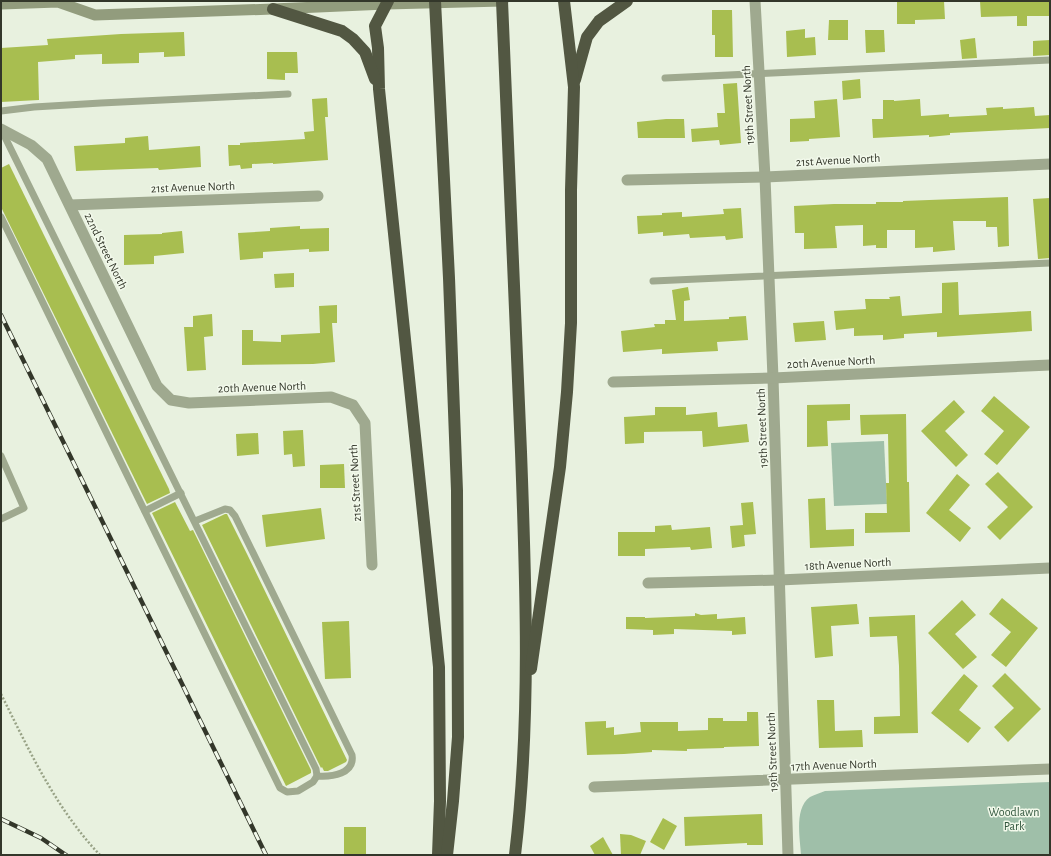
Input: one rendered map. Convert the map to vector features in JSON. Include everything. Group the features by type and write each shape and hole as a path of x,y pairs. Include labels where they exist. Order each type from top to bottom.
{"highway":[{"path":"434,1 449,278 457,491 458,737 447,855"},
{"path":"503,1 503,45 526,575 522,785 515,855"},
{"path":"524,716 560,467 572,324 571,190 574,87 564,1"},
{"path":"574,87 587,38 599,22 627,1"},
{"path":"386,2 375,26 378,48 379,89 439,667 440,801 438,855"},
{"path":"273,9 342,31 353,39 365,52 379,89"}],"main road":[{"path":"1,4 60,2 95,15 273,9 386,2 503,1"}],"street":[{"name":"19th Street North","path":"755,1 765,176 773,378 788,855"},
{"name":"22nd Street North","path":"1,129 31,145 47,159 157,386 172,400"},
{"name":"21st Avenue North","path":"627,180 765,176 1050,164"},
{"name":"21st Avenue North","path":"70,205 318,196"},
{"name":"20th Avenue North","path":"613,382 773,378 1050,365"},
{"name":"20th Avenue North","path":"172,400 189,403 331,397 353,404"},
{"name":"21st Street North","path":"353,404 365,423 372,564"},
{"name":"18th Avenue North","path":"648,583 779,580 1050,568"},
{"name":"17th Avenue North","path":"594,787 1050,769"}],"lane":[{"path":"665,78 1050,60"},
{"path":"1,111 101,102 288,94"},
{"path":"1,129 316,769 317,776 313,782 298,791 287,792 280,788 1,217"},
{"path":"653,282 1050,263"},
{"path":"1,456 24,508 1,519"},
{"path":"145,511 181,493"},
{"path":"195,521 225,509 230,510 235,516 352,755 353,762 349,768 340,774 325,777 317,776"}],"path":[{"path":"1,694 33,758 60,805 83,838 100,855"}],"green space":[{"path":"884,441 887,504 834,506 831,443"},
{"name":"Woodlawn Park","path":"1050,782 1050,855 801,855 799,824 802,808 810,797 825,791"}],"building":[{"path":"897,1 944,1 945,19 915,20 915,24 897,24"},
{"path":"980,1 1050,1 1050,16 1027,16 1027,26 1017,26 1017,16 981,17"},
{"path":"712,10 732,10 733,57 715,57 715,35 712,35"},
{"path":"829,20 848,20 848,40 828,40"},
{"path":"805,29 805,38 815,37 816,55 787,57 786,31"},
{"path":"865,30 884,30 885,52 866,53"},
{"path":"184,32 185,56 164,57 164,52 139,53 139,63 102,64 102,54 75,55 75,59 38,62 39,100 1,102 1,48 48,45 47,39 121,34"},
{"path":"975,38 977,58 962,59 960,40"},
{"path":"1050,40 1050,55 1033,56 1033,41"},
{"path":"267,52 297,52 298,73 285,73 285,80 267,79"},
{"path":"860,79 861,98 843,100 842,81"},
{"path":"737,83 741,143 720,145 719,140 692,142 691,129 718,127 717,113 725,113 723,84"},
{"path":"327,98 328,117 325,117 328,160 252,164 252,168 241,169 240,165 229,166 228,145 305,139 304,132 314,131 312,99"},
{"path":"837,99 840,137 790,142 790,119 815,118 814,101"},
{"path":"920,99 921,116 949,114 949,117 987,115 986,108 1003,107 1003,109 1034,107 1035,116 1050,115 1050,128 950,133 950,135 929,137 929,135 873,138 872,119 883,119 883,100 894,101"},
{"path":"684,119 685,138 638,138 637,122"},
{"path":"148,136 149,150 200,146 201,167 159,170 158,168 76,171 74,146 125,143 125,138"},
{"path":"9,164 169,489 170,493 147,504 1,207 1,168"},
{"path":"1008,197 1009,246 998,247 997,227 986,227 986,221 953,221 955,250 933,252 933,247 915,248 915,230 887,230 887,248 876,248 876,245 863,246 863,225 835,226 837,248 804,249 804,233 795,233 794,206 876,204 876,202"},
{"path":"1050,198 1050,258 1038,259 1033,199"},
{"path":"741,208 743,238 726,240 725,236 690,238 689,234 663,236 663,232 638,234 637,216 662,215 662,213 682,212 682,217 724,214 723,209"},
{"path":"300,226 300,229 329,228 329,251 309,252 309,249 263,252 263,258 240,260 238,233 270,231 270,228"},
{"path":"182,231 184,253 154,256 154,264 124,265 124,235 162,234"},
{"path":"294,273 294,287 275,288 274,274"},
{"path":"958,282 959,315 1031,311 1032,331 937,337 937,332 904,334 904,338 883,340 883,335 854,336 854,328 836,330 834,311 866,309 865,299 890,299 889,297 900,296 902,316 942,313 942,283"},
{"path":"688,287 690,300 684,301 684,321 729,319 729,317 746,316 748,340 717,342 718,351 662,354 662,349 623,352 621,331 655,327 654,324 665,324 665,320 676,320 672,290"},
{"path":"337,305 337,323 332,323 335,362 313,364 242,365 242,330 253,330 253,341 281,342 281,335 320,333 319,306"},
{"path":"212,314 213,336 204,337 206,370 187,371 184,327 193,327 193,316"},
{"path":"824,321 826,340 795,342 793,323"},
{"path":"994,396 1030,427 997,465 984,454 1004,431 981,411"},
{"path":"954,400 965,412 945,431 968,455 956,467 921,431"},
{"path":"850,404 850,420 827,421 828,446 807,447 807,405"},
{"path":"655,407 686,407 686,415 717,412 718,427 747,424 749,442 703,447 702,431 644,432 644,443 625,444 624,417 655,415"},
{"path":"906,414 907,482 909,482 910,532 865,533 865,513 887,513 886,483 889,483 888,434 861,435 860,415"},
{"path":"303,430 305,466 293,467 292,454 284,455 283,431"},
{"path":"258,433 259,454 237,456 236,434"},
{"path":"344,464 345,488 320,488 320,465"},
{"path":"998,472 1033,507 1000,540 987,527 1008,507 985,484"},
{"path":"957,474 970,485 949,510 971,528 960,542 926,513"},
{"path":"825,498 826,530 854,529 854,546 810,548 808,499"},
{"path":"175,502 190,531 193,530 311,770 311,773 286,786 152,513"},
{"path":"753,502 756,534 744,535 745,546 732,548 730,526 743,525 741,503"},
{"path":"321,508 325,539 266,547 262,515"},
{"path":"227,514 247,554 347,760 346,762 328,771 324,771 322,767 321,768 202,525"},
{"path":"671,525 672,530 710,527 712,548 691,550 690,547 645,549 645,556 618,556 618,532 655,532 655,526"},
{"path":"1002,598 1038,628 1006,667 991,655 1011,632 989,614"},
{"path":"962,600 976,615 955,634 977,657 963,669 928,633"},
{"path":"857,604 859,624 831,626 833,656 815,658 811,607"},
{"path":"695,613 701,615 717,614 717,619 745,617 746,634 732,635 732,631 674,629 674,634 653,635 653,630 626,629 626,617 645,618 695,616"},
{"path":"915,615 918,733 874,734 874,717 900,716 899,666 897,636 870,637 869,617"},
{"path":"349,621 351,678 325,679 322,622"},
{"path":"1005,673 1041,709 1008,742 994,727 1014,708 992,686"},
{"path":"964,674 978,686 959,710 981,728 968,743 931,713"},
{"path":"817,700 834,700 835,731 862,730 863,747 819,748"},
{"path":"747,712 758,712 759,746 687,749 687,751 652,750 652,752 587,755 585,722 606,721 606,728 614,727 614,735 641,732 640,722 678,722 678,731 708,730 708,718 723,718 723,721 747,721"},
{"path":"762,814 763,845 747,845 747,843 685,846 684,817"},
{"path":"663,818 677,826 664,850 650,842"},
{"path":"344,827 366,827 366,855 344,855"},
{"path":"620,834 631,835 646,841 640,855 621,855"},
{"path":"603,837 613,855 595,855 590,846"}],"railway":[{"path":"1,315 266,855"},
{"path":"1,819 41,838 66,855"}]}
